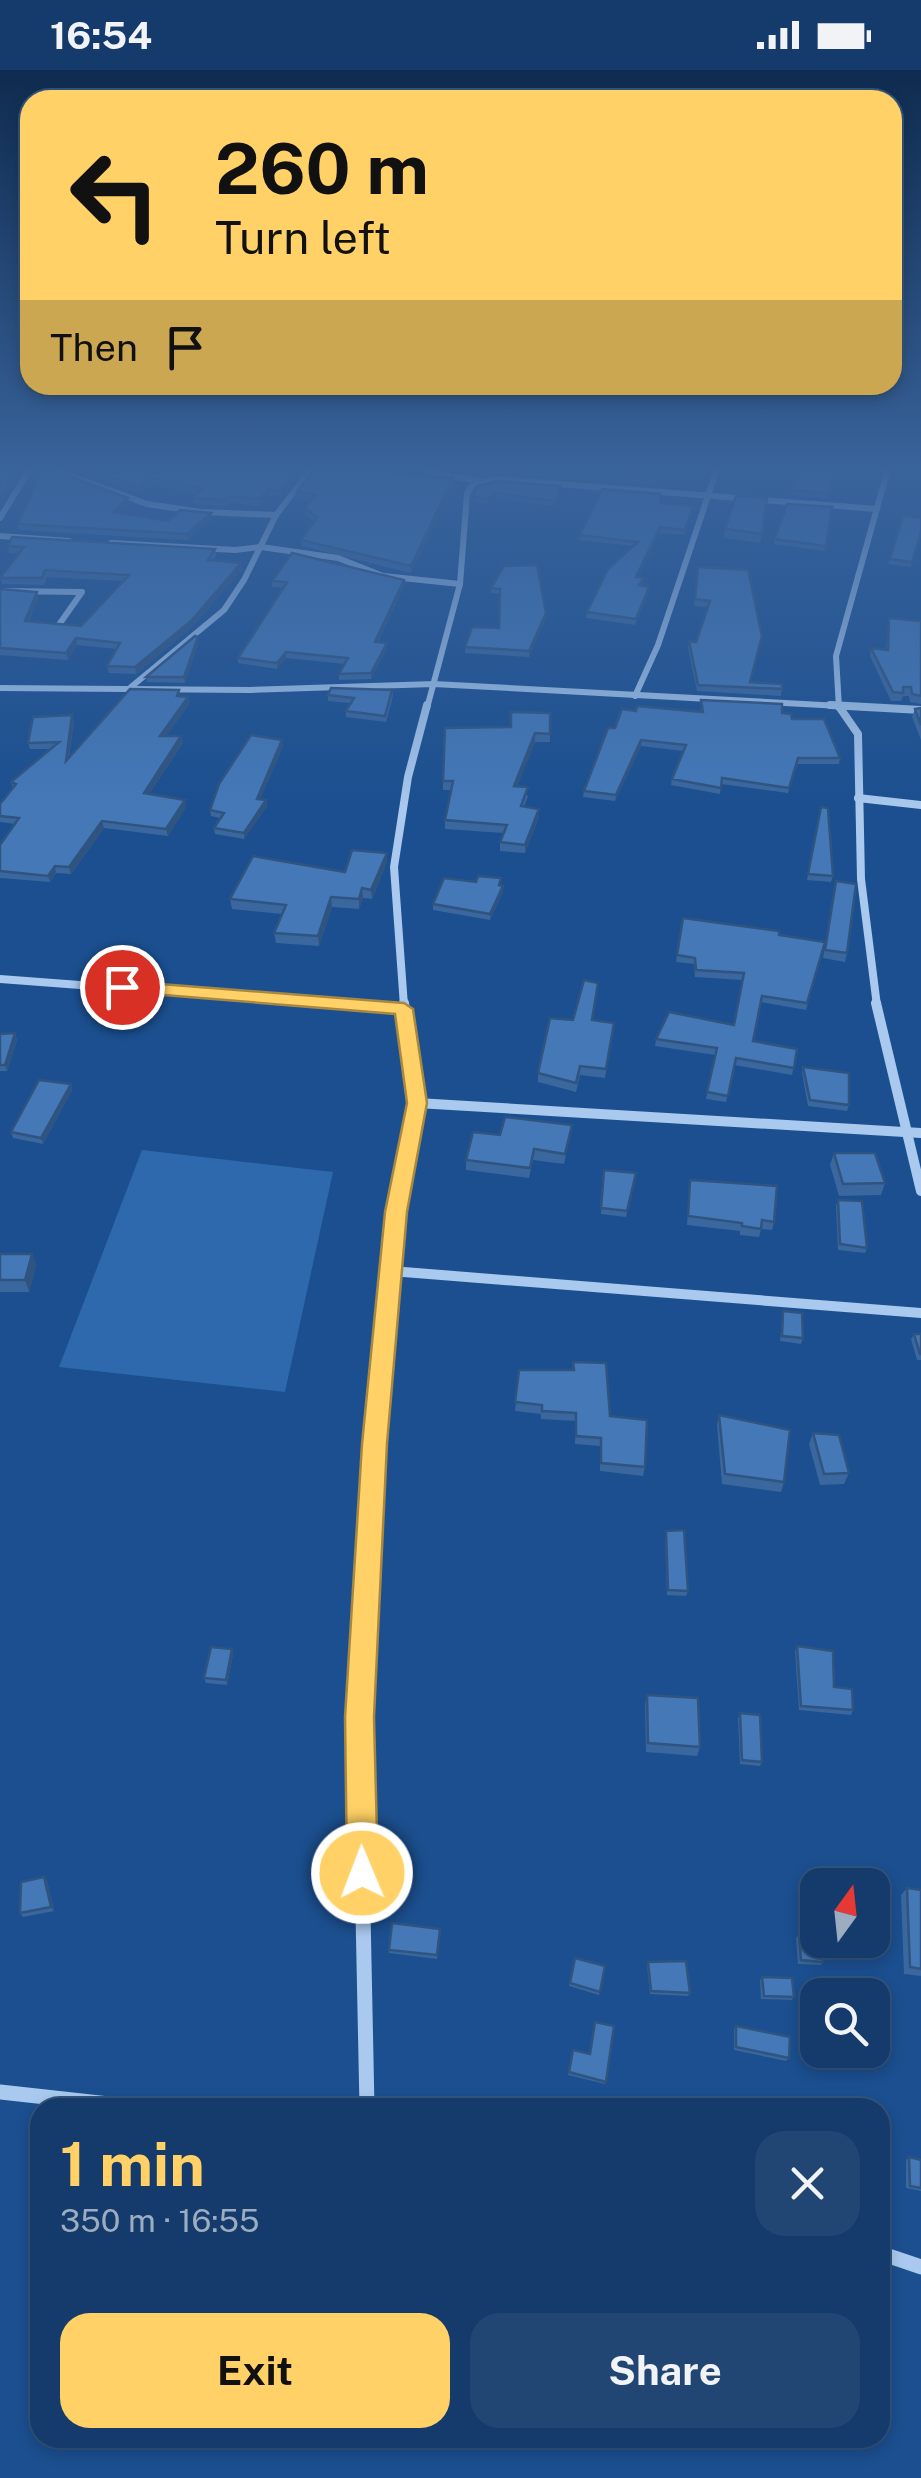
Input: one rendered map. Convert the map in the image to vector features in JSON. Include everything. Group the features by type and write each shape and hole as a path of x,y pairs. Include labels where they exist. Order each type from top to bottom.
{"street":[{"path":"130,688 224,610 239,584"},
{"path":"367,2098 359,1717 374,1444 396,1212 417,1103 404,1009 394,867 408,777 460,584"},
{"path":"635,696 680,584"},
{"path":"856,584 836,656 838,706 858,734 868,950 903,1131 921,1191"},
{"path":"0,591 82,592 58,626"},
{"path":"0,688 250,690 434,684 921,710"},
{"path":"858,798 921,805"},
{"path":"0,980 404,1009"},
{"path":"417,1103 921,1134"},
{"path":"391,1271 921,1313"},
{"path":"0,2092 54,2098"},
{"path":"890,2257 921,2268"}],"shaded area":[{"path":"142,1150 333,1172 285,1392 59,1367"}],"building":[{"path":"120,584 223,584 191,621 135,667 107,666 120,643 76,638 66,653 0,648 0,589 37,592 25,621 81,626"},
{"path":"285,584 402,584 375,642 387,643 371,673 339,674 348,658 286,652 277,663 238,658"},
{"path":"493,584 541,584 546,613 529,651 465,647 472,627 499,628 500,589 491,588"},
{"path":"600,584 649,587 636,619 587,612"},
{"path":"696,584 751,584 762,636 750,682 782,684 782,689 698,685 689,641 696,642 710,601 695,599"},
{"path":"889,618 921,621 921,696 912,694 911,687 903,687 903,693 893,692 871,648 888,650"},
{"path":"198,637 184,677 146,677"},
{"path":"331,688 392,690 385,716 346,711 354,698 328,695"},
{"path":"130,689 179,690 177,696 188,697 160,736 181,736 144,793 185,800 166,829 102,821 69,867 55,866 48,876 0,871 0,845 19,818 0,816 0,804 16,784 11,782 59,742 28,743 33,717 72,715 66,761"},
{"path":"701,700 782,704 782,713 791,714 792,719 824,719 840,758 798,758 789,788 722,778 721,788 672,779 686,745 641,740 616,795 584,791 608,728 615,728 622,709 636,711 637,706 703,712"},
{"path":"511,712 550,713 550,734 535,733 514,786 528,787 521,806 539,809 525,845 500,842 507,825 445,820 453,781 443,781 445,728 511,727"},
{"path":"251,735 282,740 257,799 266,800 244,833 214,828 224,813 210,810 219,784"},
{"path":"821,807 828,808 833,876 808,874"},
{"path":"352,850 387,853 371,890 362,888 359,899 331,897 318,936 274,933 286,905 230,899 253,856 345,872"},
{"path":"478,876 501,878 499,885 503,886 490,914 433,904 444,878 476,882"},
{"path":"836,881 856,884 847,953 825,950"},
{"path":"683,918 779,931 779,935 825,942 807,1003 762,996 753,1041 797,1049 794,1068 736,1058 728,1096 707,1092 717,1048 656,1039 669,1012 734,1025 744,973 696,970 695,958 677,955"},
{"path":"584,980 598,983 592,1020 614,1023 606,1069 580,1066 576,1083 538,1073 550,1018 573,1020"},
{"path":"15,1033 5,1065 0,1065 0,1034"},
{"path":"803,1067 849,1073 849,1105 810,1100"},
{"path":"39,1080 71,1084 41,1138 11,1132"},
{"path":"505,1117 572,1125 565,1154 534,1149 530,1168 466,1160 473,1132 500,1135"},
{"path":"834,1153 875,1153 885,1183 843,1184"},
{"path":"604,1170 636,1173 627,1211 601,1208"},
{"path":"690,1180 777,1186 774,1222 762,1220 761,1229 688,1216"},
{"path":"838,1200 862,1201 867,1248 840,1244"},
{"path":"0,1254 32,1254 25,1280 0,1280"},
{"path":"783,1311 802,1313 803,1338 782,1336"},
{"path":"914,1334 921,1334 921,1354 920,1354"},
{"path":"573,1362 606,1363 610,1416 647,1420 645,1467 601,1463 601,1438 576,1436 576,1413 542,1411 542,1405 515,1402 519,1370 574,1370"},
{"path":"719,1415 790,1430 784,1482 725,1474"},
{"path":"813,1433 839,1435 849,1473 824,1474"},
{"path":"684,1530 688,1591 668,1590 666,1531"},
{"path":"797,1646 833,1651 834,1687 852,1689 853,1710 801,1706"},
{"path":"211,1647 232,1649 226,1680 204,1678"},
{"path":"647,1695 698,1698 700,1747 648,1743"},
{"path":"740,1713 760,1715 762,1762 742,1760"},
{"path":"44,1877 51,1907 20,1913 21,1882"},
{"path":"907,1888 921,1890 921,1969 910,1967"},
{"path":"392,1923 440,1929 437,1955 389,1950"},
{"path":"575,1958 605,1966 600,1992 570,1983"},
{"path":"823,1958 823,1962 801,1960"},
{"path":"686,1961 690,1993 651,1991 648,1962"},
{"path":"762,1977 792,1978 794,1997 764,1996"},
{"path":"595,2022 614,2026 606,2082 569,2072 573,2050 590,2054"},
{"path":"736,2026 790,2037 789,2058 736,2047"},
{"path":"909,2157 921,2160 921,2188 910,2186"}],"route":[{"path":"122,987 404,1009 417,1103 396,1212 374,1444 359,1717 362,1873"}]}
